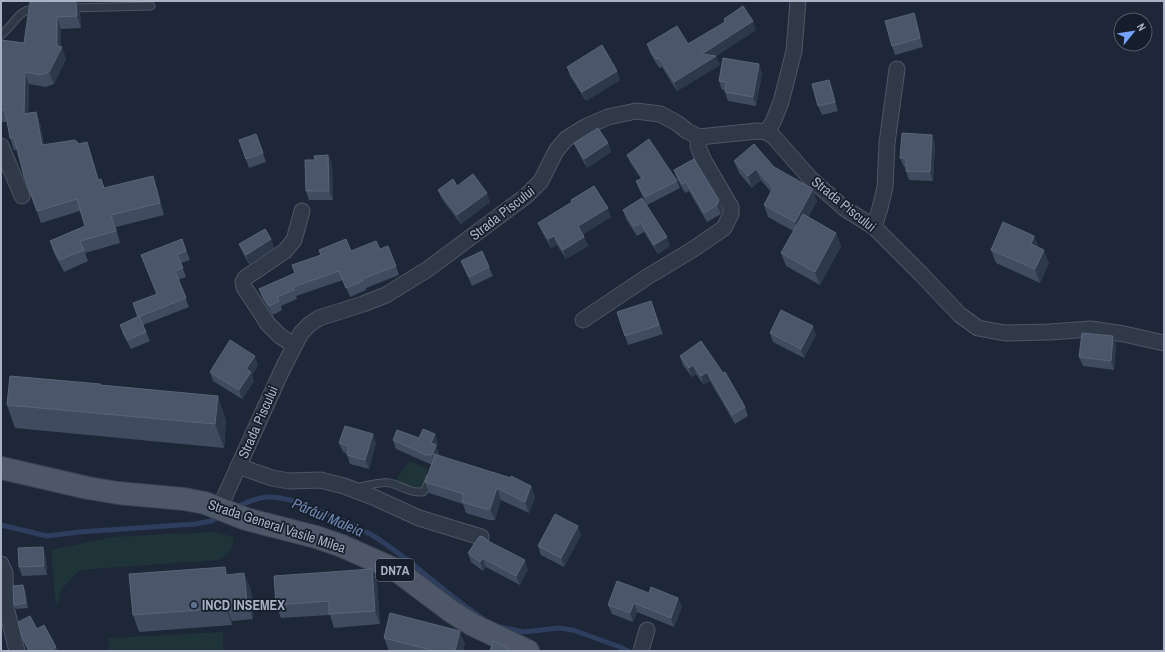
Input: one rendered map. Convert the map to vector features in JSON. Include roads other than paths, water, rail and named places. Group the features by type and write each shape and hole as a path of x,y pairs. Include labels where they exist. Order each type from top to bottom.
{"main road":[{"name":"Strada General Vasile Milea","path":"1,468 69,485 118,493 184,499 205,503 246,519 316,537 342,546 401,574 452,612 473,625 528,651"}],"street":[{"path":"583,320 724,228 731,214 730,207 703,160 698,146 699,137 757,131 766,132 773,122 781,102 794,51 798,1"},
{"path":"874,227 885,187 887,142 897,69"},
{"name":"Strada Piscului","path":"219,509 294,345 301,333 310,324 331,313 364,304 386,295 428,269 526,196 541,181 556,151 566,139 584,128 608,117 636,111 660,114 699,137"},
{"name":"Strada Piscului","path":"766,132 773,136 810,178 844,208 874,227 960,315 978,328 1005,333 1091,329 1124,334 1164,343"},
{"path":"1,146 22,196"},
{"path":"294,345 280,336 268,324 244,287 243,282 245,278 285,250 294,240 302,211"},
{"path":"238,466 272,478 289,481 320,480 352,489 419,518 481,537"},
{"path":"1,564 4,573 6,608 17,651"},
{"path":"642,649 647,630"}],"lane":[{"path":"61,9 151,6"},
{"path":"1,35 6,32 17,16 28,9 49,8"},
{"path":"352,489 385,482 414,492 423,492 426,488 433,468"}],"waterway":[{"name":"Pârâul Maleia","path":"236,508 259,498 274,497 299,503 346,522 389,546 455,599 482,618"},
{"name":"Pârâul Maleia","path":"1,525 47,536 79,532 195,524 211,521 220,516"},
{"name":"Pârâul Maleia","path":"500,627 524,632 559,628 573,630 628,651"}],"place":[{"name":"INCD INSEMEX","path":"194,605"}]}
